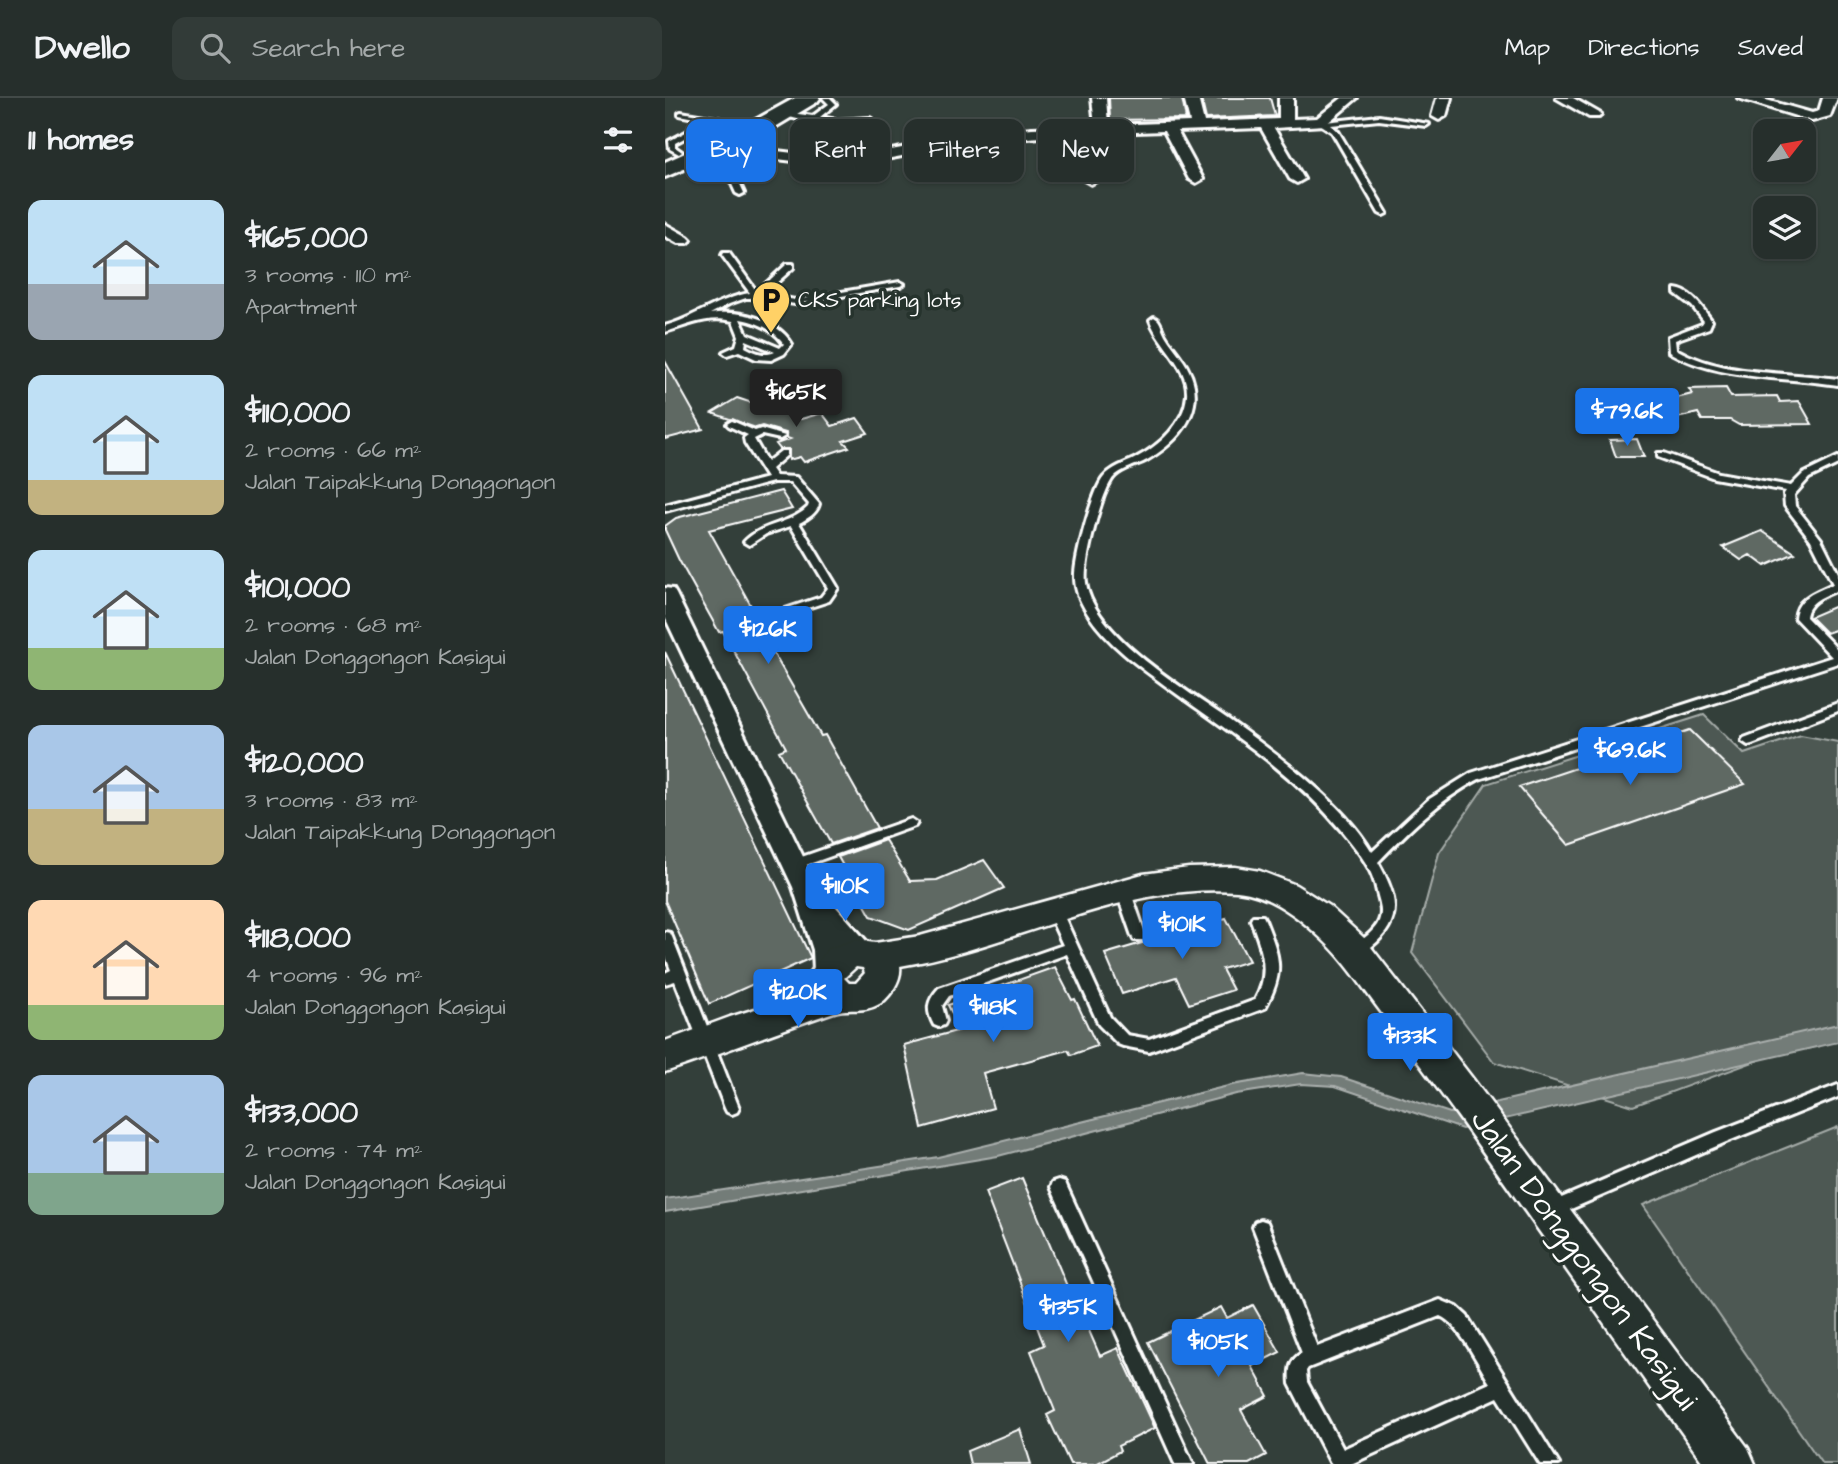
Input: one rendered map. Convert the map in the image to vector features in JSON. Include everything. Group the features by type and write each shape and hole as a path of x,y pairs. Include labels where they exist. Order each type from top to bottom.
{"main road":[{"path":"752,119 785,106 811,109"},
{"path":"765,119 785,106"},
{"path":"665,170 686,161"}],"street":[{"path":"1099,98 1101,119"},
{"path":"1191,98 1198,126"},
{"path":"1286,98 1286,123"},
{"path":"1134,129 1323,123 1350,98"},
{"path":"1439,116 1444,98"},
{"path":"1563,98 1594,114"},
{"path":"1745,98 1812,117 1825,113 1830,98"},
{"path":"1265,124 1297,179"},
{"path":"1169,128 1196,180"},
{"path":"776,155 843,163 977,138 1038,134"},
{"path":"665,229 683,240"},
{"path":"665,594 801,876 827,950 832,982"},
{"path":"801,876 839,931 872,965"},
{"name":"Jalan Donggongon Kasigui","path":"665,1057 743,1027 832,982 857,997 872,965 1054,910 1194,879 1238,880 1264,885 1304,906 1328,924 1355,952 1549,1211 1732,1464"}],"lane":[{"path":"811,109 833,104 826,98"},
{"path":"811,109 842,119"},
{"path":"681,114 706,119"},
{"path":"1323,123 1379,118 1426,124"},
{"path":"1323,123 1335,131 1383,213"},
{"path":"736,182 740,193"},
{"path":"726,255 756,295 767,300 795,302 900,284"},
{"path":"665,329 696,319 728,300 756,295 790,266"},
{"path":"1678,291 1695,303 1708,321 1706,326 1698,330 1671,339 1672,350 1679,356 1723,369 1838,382"},
{"path":"696,319 730,316 754,320 785,337 787,344 772,358 762,358 740,348 727,352"},
{"path":"730,316 736,319 743,336 740,348"},
{"path":"1154,320 1160,337 1169,344 1185,369 1193,393 1182,421 1172,435 1140,460 1115,470 1107,480 1078,574 1082,590 1092,612 1127,649 1278,764 1330,808 1373,859 1381,878 1388,913 1381,931 1355,952"},
{"path":"743,336 781,352"},
{"path":"732,424 754,434 780,436"},
{"path":"754,434 749,438 750,443 773,479"},
{"path":"766,468 784,453"},
{"path":"1661,455 1717,476 1791,489"},
{"path":"1373,859 1412,819 1445,791 1475,776 1838,658 1800,618 1799,610 1804,604 1838,585 1816,539 1790,506 1789,494 1791,489 1807,476 1838,460"},
{"path":"665,508 773,479 793,479 814,505 806,516 795,524 753,536 749,542"},
{"path":"789,611 825,599 833,588 795,524"},
{"path":"1748,741 1838,708"},
{"path":"801,876 911,823"},
{"path":"1124,893 1139,936"},
{"path":"1054,910 1104,1021 1123,1040 1149,1045 1260,1004 1270,988 1274,971 1258,920"},
{"path":"665,937 732,1108"},
{"path":"939,1021 933,1009 935,1000 944,992 1071,947"},
{"path":"665,979 679,973"},
{"path":"1549,1211 1721,1137 1838,1091"},
{"path":"1059,1187 1184,1464"},
{"path":"1261,1227 1312,1357"},
{"path":"1501,1387 1340,1462 1300,1384 1297,1370 1303,1362 1312,1357 1440,1308 1451,1312 1461,1322 1548,1463"}],"shaded area":[{"path":"1704,715 1744,754 1801,735 1838,742 1838,1031 1633,1106 1494,1062 1412,953 1439,853 1486,784"},
{"path":"1838,1024 1838,1042 1462,1129 1335,1086 1301,1084 1236,1094 998,1156 665,1212 665,1199 938,1157 1232,1085 1303,1073 1341,1077 1450,1113"},
{"path":"1838,1127 1838,1464 1822,1464 1643,1205"}],"building":[{"path":"1109,98 1182,98 1186,119 1134,120 1110,119"},
{"path":"1201,98 1270,98 1275,116 1206,119"},
{"path":"665,361 703,429 665,439"},
{"path":"1726,388 1731,397 1777,396 1780,402 1799,401 1812,424 1739,425 1730,420 1702,420 1698,413 1673,419 1653,404 1692,394 1689,389"},
{"path":"737,398 801,419 822,413 832,426 857,418 868,433 843,441 849,447 804,462 800,457 789,460 789,449 780,449 776,444 790,439 786,433 762,426 756,428 712,413"},
{"path":"1637,439 1644,457 1616,457 1610,440"},
{"path":"781,491 792,509 709,530 759,620 755,621 821,736 825,735 877,828 831,844 779,751 786,748 723,631 719,632 679,560 665,530 665,526 676,518"},
{"path":"1762,531 1795,553 1765,566 1750,555 1741,560 1723,547"},
{"path":"1838,605 1838,629 1826,633 1810,617"},
{"path":"665,652 811,958 709,1004 665,901"},
{"path":"1690,730 1745,784 1569,845 1519,787"},
{"path":"885,840 910,881 937,880 984,860 1004,888 909,930 871,916 838,857"},
{"path":"1226,918 1249,961 1222,969 1233,990 1189,1004 1176,977 1122,994 1105,954"},
{"path":"1055,967 1072,1000 1075,999 1097,1046 1071,1055 1068,1050 983,1073 993,1108 922,1128 904,1045 960,1030 948,1005"},
{"path":"1022,1178 1084,1327 1087,1326 1100,1356 1118,1348 1155,1428 1118,1446 1120,1451 1096,1464 1070,1464 1047,1415 1055,1411 1031,1351 1044,1345 985,1192"},
{"path":"1253,1305 1280,1352 1252,1366 1268,1396 1241,1410 1266,1455 1249,1464 1210,1464 1148,1342 1221,1307 1227,1318"},
{"path":"1020,1429 1031,1464 970,1464 967,1451"}],"place":[{"name":"CKS parking lots","path":"771,334"}]}
